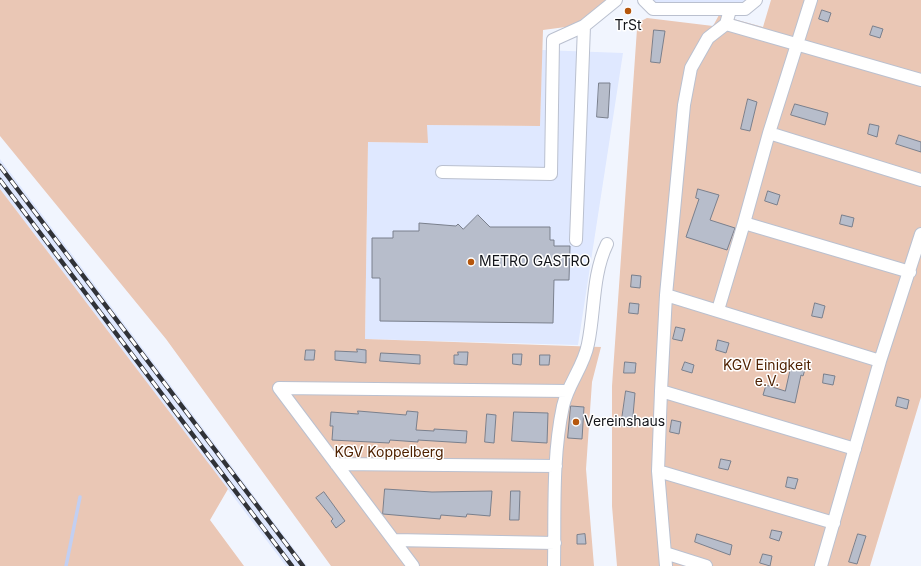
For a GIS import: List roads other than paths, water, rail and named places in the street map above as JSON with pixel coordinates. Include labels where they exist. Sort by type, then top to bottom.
[{"type":"street","points":[[442,172],[551,174],[553,40],[584,26],[604,8],[616,0]]},
{"type":"street","points":[[644,0],[654,9],[730,10],[745,10],[756,0]]},
{"type":"street","points":[[718,310],[769,133],[811,0]]},
{"type":"street","points":[[666,566],[658,471],[661,391],[666,295],[684,105],[691,68],[708,38],[726,24],[730,10]]},
{"type":"street","points":[[726,24],[798,43],[921,80]]},
{"type":"street","points":[[576,240],[584,26]]},
{"type":"street","points":[[769,133],[921,180]]},
{"type":"street","points":[[744,223],[910,272]]},
{"type":"street","points":[[821,566],[856,449],[880,361],[910,272],[921,234]]},
{"type":"street","points":[[554,566],[556,466],[560,419],[568,391],[576,379],[588,346],[600,259],[607,244]]},
{"type":"street","points":[[666,295],[880,361]]},
{"type":"street","points":[[413,566],[279,388],[568,391]]},
{"type":"street","points":[[661,391],[856,449]]},
{"type":"street","points":[[336,464],[556,466]]},
{"type":"street","points":[[658,471],[834,523]]},
{"type":"street","points":[[394,540],[555,543]]},
{"type":"street","points":[[665,553],[706,566]]},
{"type":"waterway","points":[[66,566],[80,497]]},
{"type":"railway","points":[[0,166],[303,566]]},
{"type":"railway","points":[[0,180],[292,566]]},
{"type":"place","name":"TrSt","points":[[628,11]]},
{"type":"place","name":"METRO GASTRO","points":[[471,262]]},
{"type":"place","name":"Vereinshaus","points":[[576,422]]},
{"type":"park label","name":"KGV Einigkeit e.V.","points":[[767,374]]},
{"type":"park label","name":"KGV Koppelberg","points":[[389,453]]}]
